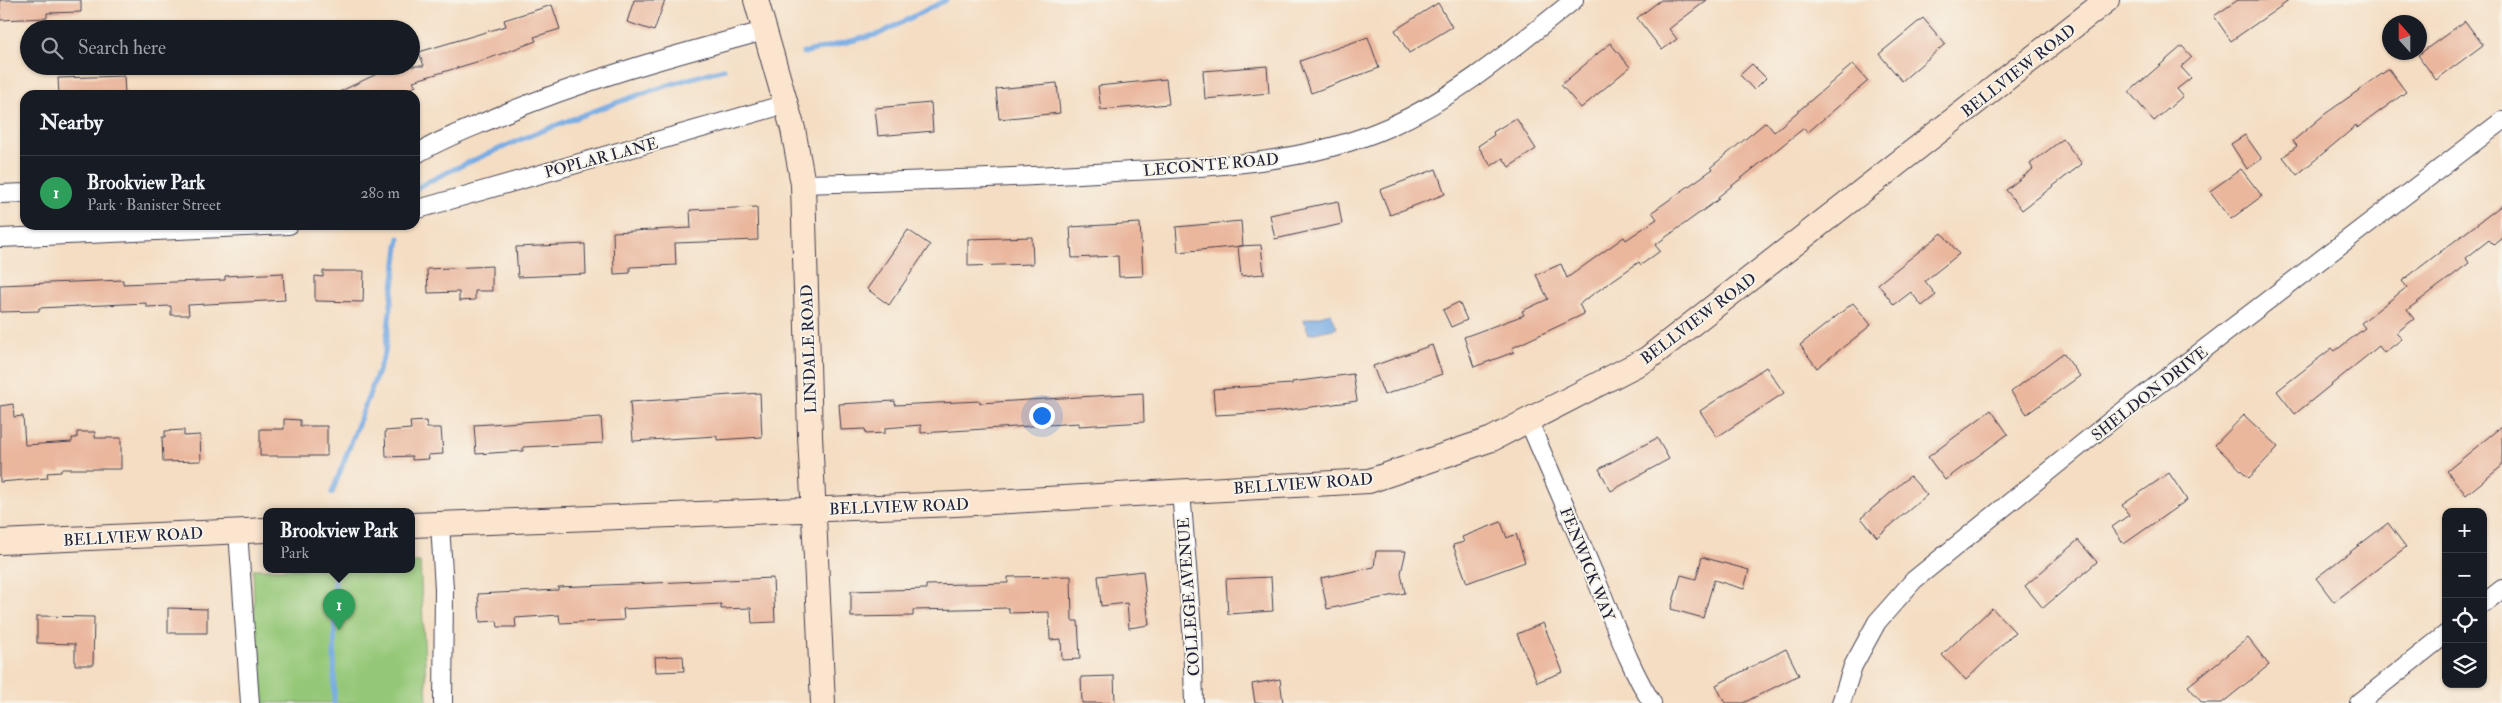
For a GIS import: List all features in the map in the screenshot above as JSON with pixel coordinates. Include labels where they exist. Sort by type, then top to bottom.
[{"type":"street","name":"LINDALE ROAD","points":[[756,0],[793,129],[803,184],[814,509],[823,703]]},
{"type":"street","name":"LECONTE ROAD","points":[[803,184],[1015,178],[1203,167],[1266,161],[1328,148],[1387,128],[1443,100],[1492,66],[1574,0]]},
{"type":"street","name":"BELLVIEW ROAD","points":[[415,525],[814,509],[1181,492],[1369,481],[1492,439],[1529,422],[1647,359],[2107,0]]},
{"type":"street","points":[[420,152],[428,146],[516,108],[650,62],[764,31]]},
{"type":"street","name":"POPLAR LANE","points":[[420,209],[786,104]]},
{"type":"street","name":"SHELDON DRIVE","points":[[1841,703],[1853,666],[1877,622],[1914,580],[2113,419],[2502,121]]},
{"type":"street","points":[[0,194],[20,193]]},
{"type":"street","points":[[0,238],[178,230]]},
{"type":"street","name":"FENWICK WAY","points":[[1529,422],[1638,681],[1652,703]]},
{"type":"street","name":"COLLEGE AVENUE","points":[[1181,492],[1192,630],[1194,703]]},
{"type":"street","points":[[440,524],[444,589],[443,703]]},
{"type":"street","name":"BELLVIEW ROAD","points":[[0,542],[263,530]]},
{"type":"street","points":[[238,531],[250,703]]},
{"type":"street","points":[[2487,601],[2502,589]]},
{"type":"street","points":[[2359,703],[2442,637]]},
{"type":"green space","points":[[415,562],[420,562],[427,703],[257,703],[253,569],[263,569],[263,573],[415,573]]},
{"type":"water","points":[[1331,313],[1337,328],[1309,334],[1304,320]]},
{"type":"building","points":[[0,0],[81,0],[81,12],[47,13],[47,18],[0,20]]},
{"type":"building","points":[[634,0],[665,0],[654,31],[627,22]]},
{"type":"building","points":[[1661,0],[1707,0],[1669,29],[1677,39],[1662,50],[1637,18]]},
{"type":"building","points":[[2238,0],[2290,0],[2231,41],[2214,16]]},
{"type":"building","points":[[1438,3],[1452,27],[1409,53],[1395,30]]},
{"type":"building","points":[[552,5],[560,29],[534,37],[536,41],[493,57],[413,81],[416,86],[408,90],[343,90],[374,75],[420,75],[420,66],[424,66],[420,52],[506,26],[504,20]]},
{"type":"building","points":[[1923,18],[1945,44],[1902,81],[1879,54]]},
{"type":"building","points":[[2465,21],[2483,45],[2436,80],[2422,60],[2427,60],[2427,48]]},
{"type":"building","points":[[1368,37],[1379,68],[1311,93],[1300,61]]},
{"type":"building","points":[[1610,43],[1630,67],[1581,108],[1561,85]]},
{"type":"building","points":[[2182,46],[2192,57],[2181,67],[2191,78],[2177,89],[2183,96],[2154,121],[2129,92]]},
{"type":"building","points":[[1752,64],[1766,78],[1754,90],[1740,75]]},
{"type":"building","points":[[1853,64],[1868,81],[1807,133],[1804,128],[1718,197],[1719,199],[1655,245],[1660,251],[1641,265],[1639,262],[1579,304],[1584,314],[1512,348],[1514,352],[1474,367],[1464,337],[1524,315],[1522,311],[1548,299],[1536,275],[1561,264],[1567,278],[1624,237],[1626,240],[1657,219],[1652,212],[1713,169],[1711,167],[1766,122],[1774,132]]},
{"type":"building","points":[[1267,66],[1269,93],[1205,99],[1203,71]]},
{"type":"building","points":[[2389,69],[2406,92],[2357,128],[2356,126],[2297,175],[2283,157],[2297,146],[2293,141],[2325,114]]},
{"type":"building","points":[[124,76],[125,90],[59,90],[58,78]]},
{"type":"building","points":[[1166,79],[1169,104],[1101,110],[1098,86]]},
{"type":"building","points":[[1057,83],[1060,113],[999,119],[996,89]]},
{"type":"building","points":[[931,103],[933,131],[878,136],[875,108]]},
{"type":"building","points":[[1516,118],[1536,149],[1509,167],[1503,158],[1491,166],[1478,146],[1494,135],[1493,132]]},
{"type":"building","points":[[2245,135],[2262,159],[2247,169],[2231,144]]},
{"type":"building","points":[[2063,139],[2082,164],[2022,210],[2006,190],[2033,169],[2030,164]]},
{"type":"building","points":[[1436,169],[1445,194],[1390,215],[1380,190]]},
{"type":"building","points":[[2241,169],[2262,196],[2231,219],[2210,191]]},
{"type":"building","points":[[1338,201],[1342,224],[1275,239],[1270,215]]},
{"type":"building","points":[[2502,205],[2502,239],[2494,245],[2489,240],[2466,258],[2469,263],[2407,310],[2414,319],[2396,333],[2402,339],[2384,353],[2379,346],[2295,414],[2277,391],[2332,348],[2335,351],[2365,328],[2361,323],[2407,287],[2402,281]]},
{"type":"building","points":[[757,207],[758,240],[675,243],[676,265],[630,267],[630,273],[614,274],[613,232],[691,228],[690,210]]},
{"type":"building","points":[[1241,221],[1243,246],[1178,252],[1176,227]]},
{"type":"building","points":[[1140,223],[1143,276],[1119,277],[1118,256],[1072,258],[1070,227]]},
{"type":"building","points":[[908,230],[930,245],[889,305],[867,289]]},
{"type":"building","points":[[1942,233],[1959,254],[1925,281],[1936,295],[1922,306],[1911,292],[1894,305],[1878,284]]},
{"type":"building","points":[[1032,237],[1033,264],[968,266],[968,239]]},
{"type":"building","points":[[585,244],[586,274],[518,277],[516,247]]},
{"type":"building","points":[[1261,245],[1264,274],[1241,276],[1238,246]]},
{"type":"building","points":[[492,266],[492,291],[475,291],[475,300],[459,301],[459,292],[428,293],[427,269]]},
{"type":"building","points":[[323,271],[364,271],[363,302],[315,301],[315,276],[323,277]]},
{"type":"building","points":[[283,273],[285,300],[188,305],[189,315],[171,315],[171,306],[146,307],[146,303],[39,308],[39,311],[0,312],[0,285],[123,280],[123,284],[225,280],[225,276]]},
{"type":"building","points":[[1459,302],[1467,320],[1451,327],[1443,310]]},
{"type":"building","points":[[1853,303],[1871,325],[1817,368],[1800,345]]},
{"type":"building","points":[[1432,345],[1442,374],[1384,395],[1373,366]]},
{"type":"building","points":[[2063,353],[2080,376],[2027,414],[2011,392]]},
{"type":"building","points":[[1766,367],[1784,393],[1717,437],[1700,411]]},
{"type":"building","points":[[1353,374],[1357,401],[1273,412],[1215,415],[1213,389],[1292,384],[1292,382]]},
{"type":"building","points":[[760,393],[762,437],[717,440],[717,436],[633,441],[630,402]]},
{"type":"building","points":[[1143,393],[1144,422],[1079,426],[1079,423],[921,433],[921,425],[885,428],[885,433],[866,434],[865,429],[841,430],[839,404],[895,401],[895,405],[980,401],[980,403]]},
{"type":"building","points":[[13,404],[14,417],[23,416],[25,445],[72,442],[72,438],[77,438],[77,432],[95,432],[95,438],[121,438],[121,469],[61,469],[61,472],[47,473],[48,478],[0,482],[0,406]]},
{"type":"building","points":[[1991,410],[2008,434],[1945,480],[1928,457]]},
{"type":"building","points":[[2244,415],[2278,447],[2249,478],[2215,445]]},
{"type":"building","points":[[601,417],[603,443],[523,447],[523,451],[476,454],[474,425]]},
{"type":"building","points":[[284,419],[300,420],[300,426],[327,426],[327,456],[260,456],[260,429],[284,429]]},
{"type":"building","points":[[426,421],[427,428],[441,428],[443,454],[428,455],[429,459],[412,460],[412,456],[386,457],[385,431],[411,429],[410,422]]},
{"type":"building","points":[[2502,426],[2502,466],[2466,495],[2447,471]]},
{"type":"building","points":[[184,430],[184,436],[200,435],[201,461],[163,462],[162,437],[165,437],[165,431]]},
{"type":"building","points":[[1657,438],[1669,459],[1611,491],[1599,469]]},
{"type":"building","points":[[2169,473],[2187,500],[2124,544],[2112,527],[2129,515],[2122,505]]},
{"type":"building","points":[[1910,476],[1927,495],[1877,537],[1861,518]]},
{"type":"building","points":[[1501,522],[1507,538],[1516,534],[1525,562],[1467,583],[1453,545],[1464,542],[1462,537]]},
{"type":"building","points":[[2388,523],[2406,547],[2334,602],[2316,578]]},
{"type":"building","points":[[2078,540],[2097,562],[2043,608],[2025,586]]},
{"type":"building","points":[[1376,551],[1406,551],[1401,573],[1405,593],[1327,609],[1321,578],[1374,567]]},
{"type":"building","points":[[1702,557],[1749,570],[1744,589],[1714,580],[1703,618],[1671,609],[1681,575],[1696,579]]},
{"type":"building","points":[[1143,571],[1149,625],[1129,628],[1127,603],[1101,606],[1098,576]]},
{"type":"building","points":[[1071,576],[1072,621],[1078,621],[1080,659],[1062,660],[1061,639],[1050,640],[1049,612],[1009,613],[1009,608],[913,610],[913,616],[851,617],[851,591],[926,589],[926,585],[1008,583],[1008,577]]},
{"type":"building","points":[[1271,577],[1273,611],[1228,614],[1226,579]]},
{"type":"building","points":[[773,578],[775,622],[752,623],[751,608],[721,609],[721,604],[623,609],[624,620],[560,623],[559,615],[515,618],[516,627],[498,627],[497,621],[480,622],[478,594],[558,590],[558,587]]},
{"type":"building","points":[[168,608],[207,609],[207,633],[168,633]]},
{"type":"building","points":[[1992,608],[2015,632],[1966,680],[1942,655]]},
{"type":"building","points":[[37,616],[94,617],[93,665],[75,665],[75,644],[37,643]]},
{"type":"building","points":[[1543,623],[1563,672],[1537,682],[1517,634]]},
{"type":"building","points":[[2248,638],[2269,665],[2222,703],[2202,703],[2188,686]]},
{"type":"building","points":[[1786,649],[1799,675],[1743,703],[1725,703],[1716,685]]},
{"type":"building","points":[[683,656],[684,671],[656,672],[655,657]]},
{"type":"building","points":[[1114,676],[1115,703],[1082,703],[1081,677]]},
{"type":"building","points":[[1280,679],[1283,703],[1255,703],[1252,684]]},
{"type":"waterway","points":[[803,53],[879,34],[946,0]]},
{"type":"waterway","points":[[420,186],[468,162],[572,119],[647,92],[724,69]]},
{"type":"waterway","points":[[332,493],[385,353],[399,238]]},
{"type":"waterway","points":[[334,703],[335,573]]},
{"type":"place","name":"Brookview Park","points":[[339,630]]}]
